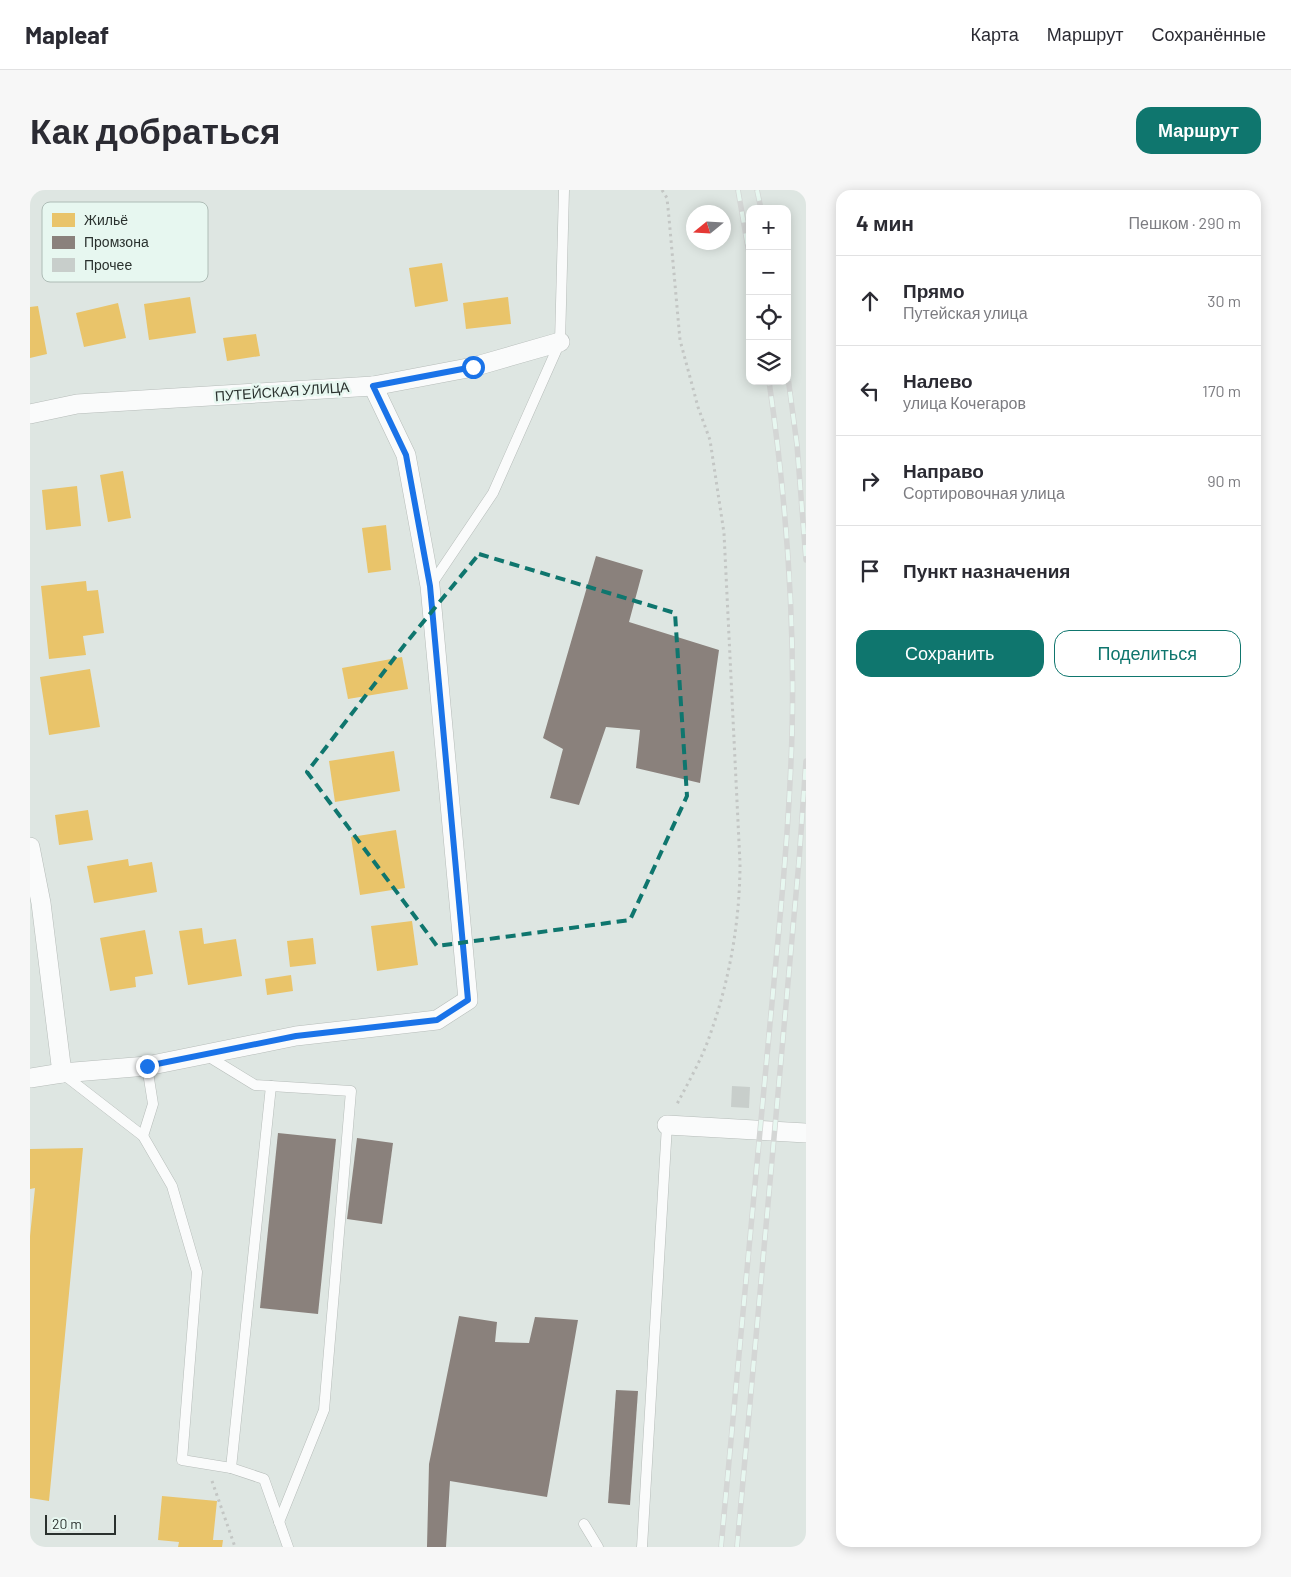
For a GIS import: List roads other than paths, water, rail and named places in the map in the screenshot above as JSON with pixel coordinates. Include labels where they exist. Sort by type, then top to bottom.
[{"type":"street","name":"ПУТЕЙСКАЯ УЛИЦА","points":[[30,414],[77,404],[373,386],[473,367],[560,342]]},
{"type":"street","points":[[30,1078],[62,1073],[147,1066],[296,1036],[437,1020],[468,1000],[430,586],[406,455],[373,386]]},
{"type":"street","points":[[30,847],[41,903],[62,1073]]},
{"type":"street","points":[[667,1125],[806,1133]]},
{"type":"lane","points":[[430,586],[493,492],[560,342],[564,190]]},
{"type":"lane","points":[[206,1054],[255,1085],[351,1091],[324,1410],[279,1522]]},
{"type":"lane","points":[[143,1136],[153,1104],[147,1066]]},
{"type":"lane","points":[[62,1073],[143,1136],[172,1186],[196,1272],[182,1460],[231,1468],[264,1479],[288,1547]]},
{"type":"lane","points":[[231,1468],[270,1086]]},
{"type":"lane","points":[[642,1547],[667,1125]]},
{"type":"lane","points":[[584,1524],[598,1547]]},
{"type":"railway","points":[[738,190],[748,250]]},
{"type":"railway","points":[[757,190],[760,205]]},
{"type":"railway","points":[[721,1547],[782,900],[792,733],[791,601],[785,513],[770,385]]},
{"type":"railway","points":[[789,385],[797,445],[806,560]]},
{"type":"railway","points":[[737,1547],[799,861],[806,761]]}]
